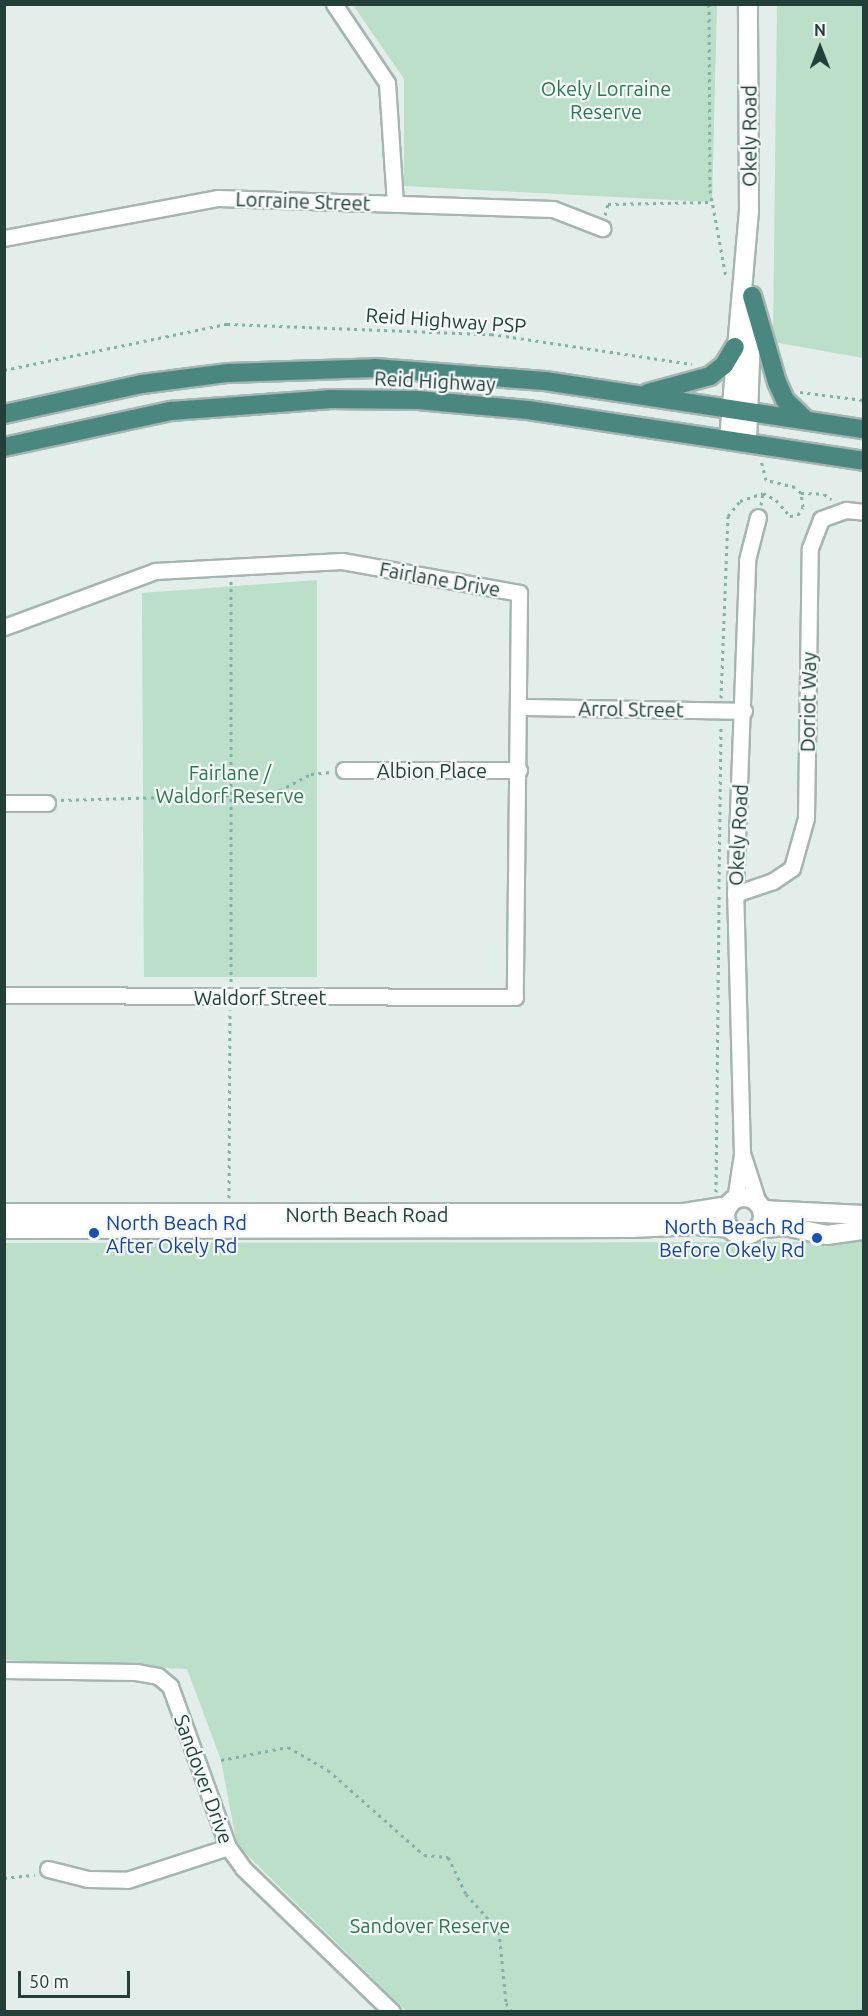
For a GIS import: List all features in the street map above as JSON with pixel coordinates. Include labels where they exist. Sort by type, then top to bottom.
[{"type":"highway","points":[[752,296],[777,382],[785,400],[805,419]]},
{"type":"highway","points":[[641,394],[710,376],[724,365],[735,347]]},
{"type":"highway","name":"Reid Highway","points":[[4,414],[142,384],[319,368],[462,372],[641,394],[864,429]]},
{"type":"highway","name":"Reid Highway","points":[[4,447],[171,411],[329,399],[490,405],[864,461]]},
{"type":"main road","name":"Okely Road","points":[[747,442],[740,409],[735,347],[747,267],[748,4]]},
{"type":"main road","name":"Okely Road","points":[[740,409],[752,296],[747,267]]},
{"type":"main road","points":[[864,1215],[760,1207],[747,1198],[726,1200],[724,1217],[728,1228],[743,1236],[758,1229],[784,1226],[827,1234],[864,1230]]},
{"type":"main road","name":"North Beach Road","points":[[4,1213],[684,1214],[726,1200]]},
{"type":"main road","points":[[758,1229],[760,1207]]},
{"type":"main road","name":"North Beach Road","points":[[4,1229],[631,1228],[696,1225],[728,1228]]},
{"type":"street","points":[[334,4],[387,83],[396,204]]},
{"type":"street","name":"Lorraine Street","points":[[4,238],[218,198],[553,209],[602,228]]},
{"type":"street","points":[[846,510],[864,512]]},
{"type":"street","name":"Doriot Way","points":[[735,894],[773,881],[792,868],[806,818],[810,548],[821,519],[846,510]]},
{"type":"street","name":"Okely Road","points":[[758,517],[747,560],[744,711],[735,894],[742,1154],[760,1207]]},
{"type":"street","name":"Fairlane Drive","points":[[4,627],[155,571],[342,561],[519,593],[515,997]]},
{"type":"street","name":"Arrol Street","points":[[519,707],[744,711]]},
{"type":"street","name":"Albion Place","points":[[344,770],[519,770]]},
{"type":"street","points":[[4,803],[47,803]]},
{"type":"street","name":"Waldorf Street","points":[[4,995],[515,997]]},
{"type":"street","name":"Okely Road","points":[[726,1200],[742,1154]]},
{"type":"street","name":"Sandover Drive","points":[[4,1670],[158,1676],[170,1686],[228,1847],[243,1868],[384,2009]]},
{"type":"street","points":[[48,1869],[87,1879],[127,1880],[228,1847]]},
{"type":"path","points":[[709,4],[712,202],[726,279]]},
{"type":"path","points":[[602,228],[608,204],[712,202]]},
{"type":"path","name":"Reid Highway PSP","points":[[4,370],[226,324],[491,334],[693,364],[704,362],[710,376]]},
{"type":"path","points":[[777,382],[789,377],[800,392],[864,400]]},
{"type":"path","points":[[747,442],[766,480],[789,483],[801,493],[824,494],[846,510]]},
{"type":"path","points":[[726,1200],[719,1128],[720,710],[728,516],[740,501],[764,494],[776,500],[790,516],[798,515],[803,507],[801,493]]},
{"type":"path","points":[[758,517],[764,494]]},
{"type":"path","points":[[229,1206],[228,795],[231,567]]},
{"type":"path","points":[[47,803],[273,794],[310,774],[344,770]]},
{"type":"path","points":[[221,1760],[288,1747],[328,1770],[424,1855],[448,1857],[466,1894],[499,1931],[506,2003],[512,2012]]},
{"type":"path","points":[[4,1878],[31,1878],[48,1869]]},
{"type":"green space","name":"Okely Lorraine Reserve","points":[[353,5],[717,5],[712,202],[404,186],[404,79]]},
{"type":"green space","points":[[777,5],[863,5],[863,358],[773,342]]},
{"type":"green space","name":"Fairlane / Waldorf Reserve","points":[[317,580],[317,977],[144,977],[142,593]]},
{"type":"green space","name":"Sandover Reserve","points":[[863,1242],[863,2011],[406,2011],[237,1845],[221,1760],[187,1669],[5,1660],[4,1243]]},
{"type":"place","name":"North Beach Rd After Okely Rd","points":[[94,1233]]},
{"type":"place","name":"North Beach Rd Before Okely Rd","points":[[817,1238]]}]
